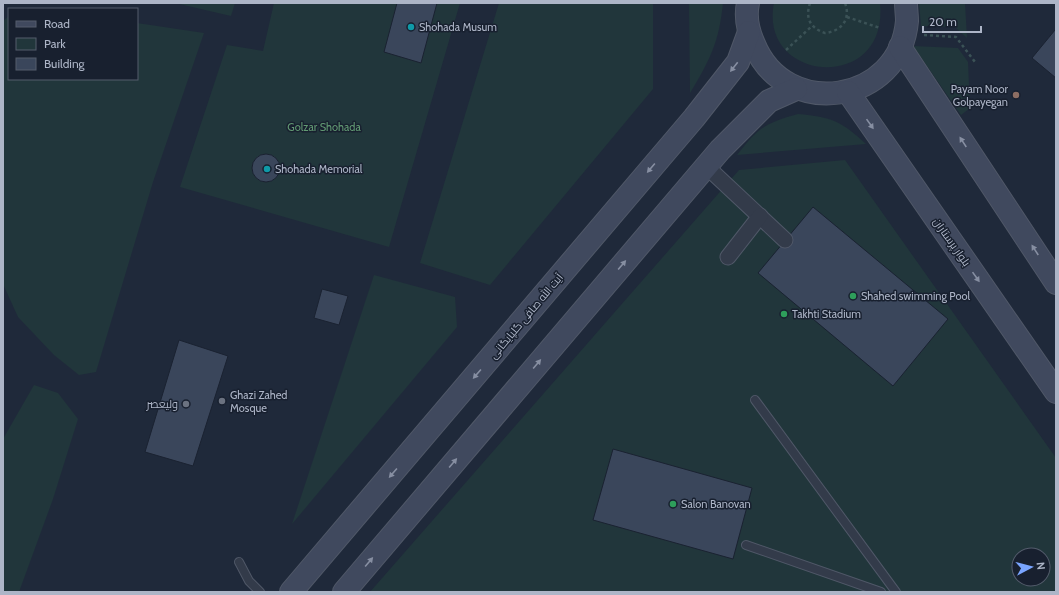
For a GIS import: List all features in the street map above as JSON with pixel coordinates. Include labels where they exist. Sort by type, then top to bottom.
[{"type":"main road","points":[[748,3],[747,10],[749,32],[758,56],[775,75],[796,89],[822,95],[848,92],[869,83],[888,67],[902,40],[907,21],[906,3]]},
{"type":"main road","name":"آیت الله صافی گلپایگانی","points":[[291,592],[694,118],[738,62],[749,32]]},
{"type":"main road","points":[[902,40],[1056,283]]},
{"type":"main road","points":[[344,592],[706,166],[769,101],[796,89]]},
{"type":"main road","name":"بلوار پرستاران","points":[[848,92],[1056,392]]},
{"type":"street","points":[[706,166],[785,240]]},
{"type":"street","points":[[728,257],[760,216]]},
{"type":"lane","points":[[755,400],[896,592]]},
{"type":"lane","points":[[746,545],[881,592]]},
{"type":"lane","points":[[239,562],[249,581],[260,592]]},
{"type":"path","points":[[810,3],[807,10],[808,18],[812,26],[825,33],[839,29],[844,24],[847,17],[847,9],[844,3]]},
{"type":"path","points":[[847,17],[880,28]]},
{"type":"path","points":[[786,50],[812,26]]},
{"type":"path","points":[[902,40],[956,37],[975,62]]},
{"type":"green space","points":[[175,3],[235,3],[231,16]]},
{"type":"green space","name":"Golzar Shohada","points":[[274,3],[460,3],[389,247],[180,187],[227,45],[263,51]]},
{"type":"green space","points":[[499,3],[653,3],[653,89],[490,285],[420,263]]},
{"type":"green space","points":[[689,3],[723,3],[716,40],[708,60],[690,93]]},
{"type":"green space","points":[[774,3],[880,3],[877,32],[865,53],[846,64],[824,67],[803,62],[785,50],[774,30]]},
{"type":"green space","points":[[919,3],[965,3],[967,38],[955,27],[921,26]]},
{"type":"green space","points":[[8,17],[8,80],[138,80],[138,23],[204,33],[153,182],[96,372],[79,375],[54,355],[18,317],[3,284],[3,21]]},
{"type":"green space","points":[[913,46],[958,48],[968,62],[970,108],[961,115]]},
{"type":"green space","points":[[798,114],[828,119],[842,125],[866,144],[737,155],[751,138],[763,128],[778,120]]},
{"type":"green space","name":"Takhti Stadium","points":[[845,160],[1056,458],[1056,592],[370,592],[739,170]]},
{"type":"green space","points":[[374,275],[455,297],[457,327],[292,524]]},
{"type":"green space","points":[[34,385],[58,393],[78,419],[53,499],[19,592],[3,592],[3,439]]},
{"type":"building","name":"Shohada Musum","points":[[397,3],[437,3],[421,63],[384,52]]},
{"type":"building","points":[[1055,30],[1056,31],[1056,78],[1032,58]]},
{"type":"building","name":"Shohada Memorial","points":[[266,154],[276,158],[280,168],[276,178],[266,182],[256,178],[252,168],[256,158]]},
{"type":"building","name":"Shahed swimming Pool","points":[[813,207],[948,319],[893,386],[758,273]]},
{"type":"building","points":[[322,289],[348,296],[339,325],[314,318]]},
{"type":"building","name":"ولیعصر","points":[[179,340],[228,356],[193,466],[145,452]]},
{"type":"building","name":"Salon Banovan","points":[[613,449],[752,488],[733,559],[593,520]]},
{"type":"place","name":"Shohada Musum","points":[[411,27]]},
{"type":"place","name":"Payam Noor Golpayegan","points":[[1016,95]]},
{"type":"place","name":"Shohada Memorial","points":[[267,169]]},
{"type":"place","name":"Shahed swimming Pool","points":[[853,296]]},
{"type":"place","name":"Takhti Stadium","points":[[784,314]]},
{"type":"place","name":"Ghazi Zahed Mosque","points":[[222,401]]},
{"type":"place","name":"ولیعصر","points":[[186,404]]},
{"type":"place","name":"Salon Banovan","points":[[673,504]]}]
